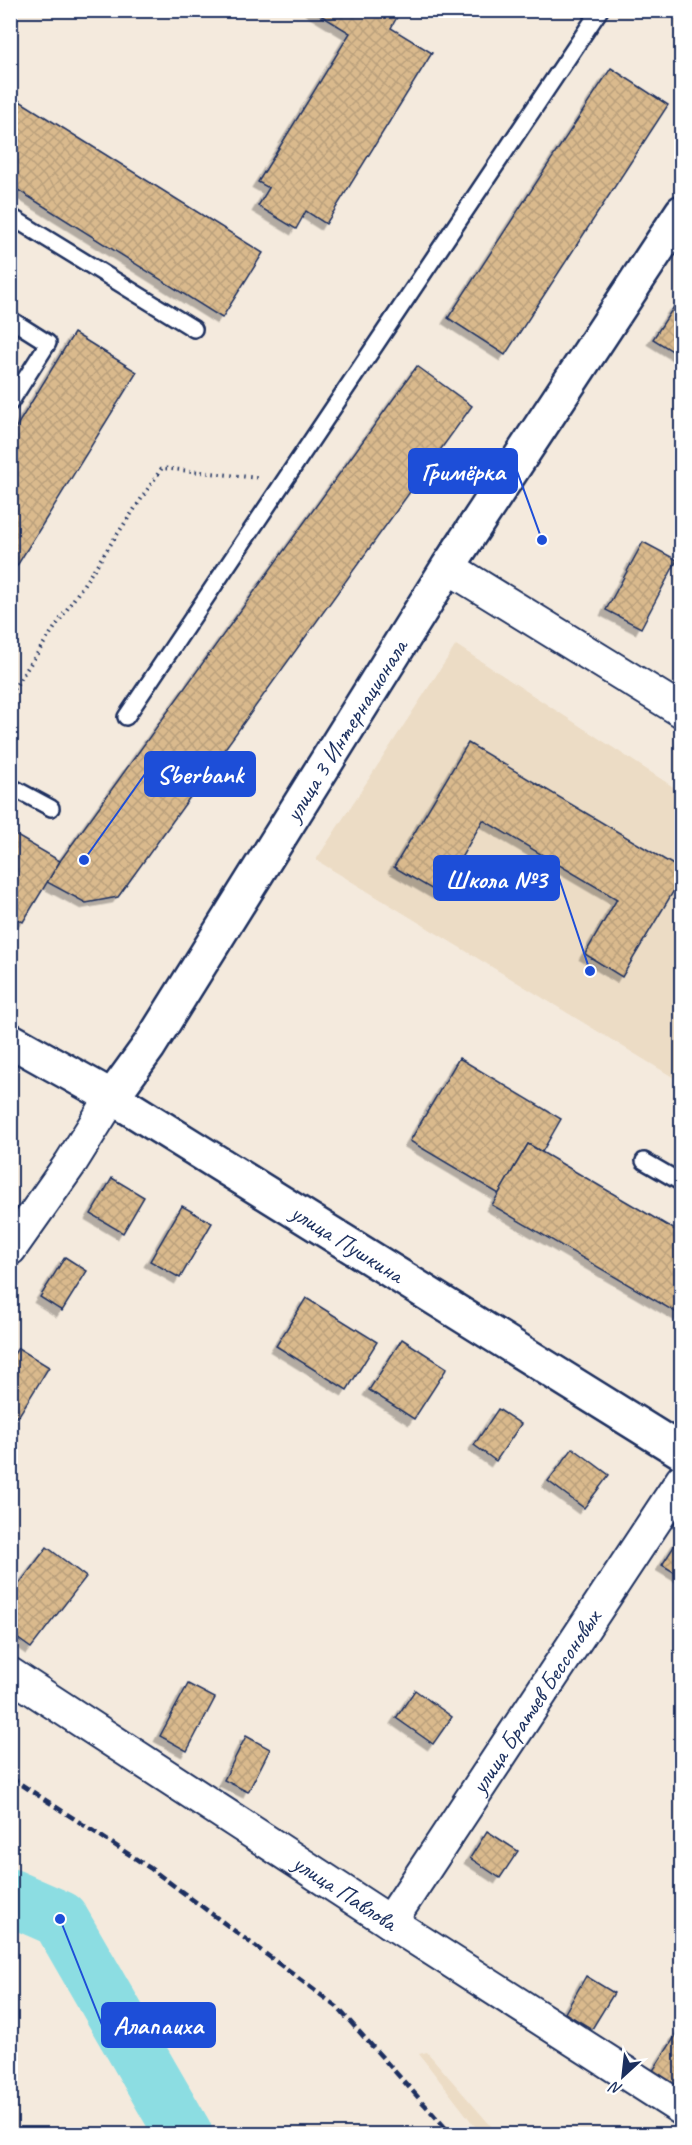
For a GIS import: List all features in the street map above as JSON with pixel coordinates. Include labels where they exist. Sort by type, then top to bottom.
[{"type":"street","name":"улица 3 Интернационала","points":[[10,1249],[149,1046],[448,567],[681,212]]},
{"type":"street","points":[[448,567],[681,711]]},
{"type":"street","name":"улица Пушкина","points":[[10,1040],[112,1097],[681,1452]]},
{"type":"street","name":"улица Братьев Бессоновых","points":[[390,1922],[681,1480]]},
{"type":"street","name":"улица Павлова","points":[[10,1674],[681,2109]]},
{"type":"lane","points":[[126,717],[600,10]]},
{"type":"lane","points":[[10,216],[194,329]]},
{"type":"lane","points":[[10,319],[48,343],[10,404]]},
{"type":"lane","points":[[10,786],[51,808]]},
{"type":"lane","points":[[644,1161],[681,1183]]},
{"type":"path","points":[[10,694],[162,468],[286,481]]},
{"type":"shaded area","points":[[456,645],[681,792],[681,1082],[316,860]]},
{"type":"shaded area","points":[[427,2052],[498,2134],[481,2134],[419,2054]]},
{"type":"building","points":[[312,10],[401,10],[391,28],[432,53],[326,224],[306,211],[296,229],[258,206],[269,188],[258,182],[350,33]]},
{"type":"building","points":[[611,68],[668,105],[505,355],[448,318]]},
{"type":"building","points":[[10,95],[263,253],[222,318],[10,185]]},
{"type":"building","points":[[675,305],[682,309],[682,357],[653,339]]},
{"type":"building","points":[[74,333],[137,372],[10,577],[10,437]]},
{"type":"building","points":[[417,366],[472,406],[118,897],[86,903],[47,882],[60,861]]},
{"type":"building","points":[[643,542],[677,560],[641,628],[606,610]]},
{"type":"building","points":[[468,743],[682,870],[682,877],[622,977],[585,954],[617,899],[483,820],[440,894],[394,867]]},
{"type":"building","points":[[10,832],[60,861],[23,922],[10,915]]},
{"type":"building","points":[[459,1058],[561,1119],[542,1152],[528,1144],[499,1194],[410,1141]]},
{"type":"building","points":[[528,1144],[682,1234],[682,1316],[492,1205]]},
{"type":"building","points":[[112,1178],[144,1197],[123,1233],[91,1214]]},
{"type":"building","points":[[182,1206],[212,1223],[180,1278],[150,1261]]},
{"type":"building","points":[[65,1257],[87,1271],[62,1311],[40,1297]]},
{"type":"building","points":[[306,1298],[377,1342],[347,1390],[276,1346]]},
{"type":"building","points":[[402,1339],[447,1368],[414,1419],[369,1390]]},
{"type":"building","points":[[18,1348],[49,1367],[18,1417],[10,1412],[10,1360]]},
{"type":"building","points":[[498,1409],[521,1424],[496,1461],[474,1445]]},
{"type":"building","points":[[573,1448],[609,1475],[584,1508],[548,1481]]},
{"type":"building","points":[[682,1534],[682,1577],[662,1565]]},
{"type":"building","points":[[47,1547],[86,1577],[31,1648],[10,1633],[10,1596]]},
{"type":"building","points":[[188,1684],[215,1698],[187,1751],[160,1736]]},
{"type":"building","points":[[415,1690],[452,1717],[433,1744],[396,1718]]},
{"type":"building","points":[[246,1736],[270,1749],[248,1792],[224,1780]]},
{"type":"building","points":[[487,1831],[518,1851],[500,1878],[470,1858]]},
{"type":"building","points":[[586,1976],[614,1993],[592,2029],[565,2013]]},
{"type":"building","points":[[682,2026],[682,2089],[680,2091],[652,2072]]},
{"type":"waterway","points":[[10,1897],[60,1919],[184,2134]]},
{"type":"railway","points":[[10,1777],[150,1868],[337,2007],[451,2134]]},
{"type":"place","name":"Гримёрка","points":[[542,540]]},
{"type":"place","name":"Sberbank","points":[[84,860]]},
{"type":"place","name":"Школа №3","points":[[590,971]]},
{"type":"place","name":"Алапаиха","points":[[60,1919]]}]
